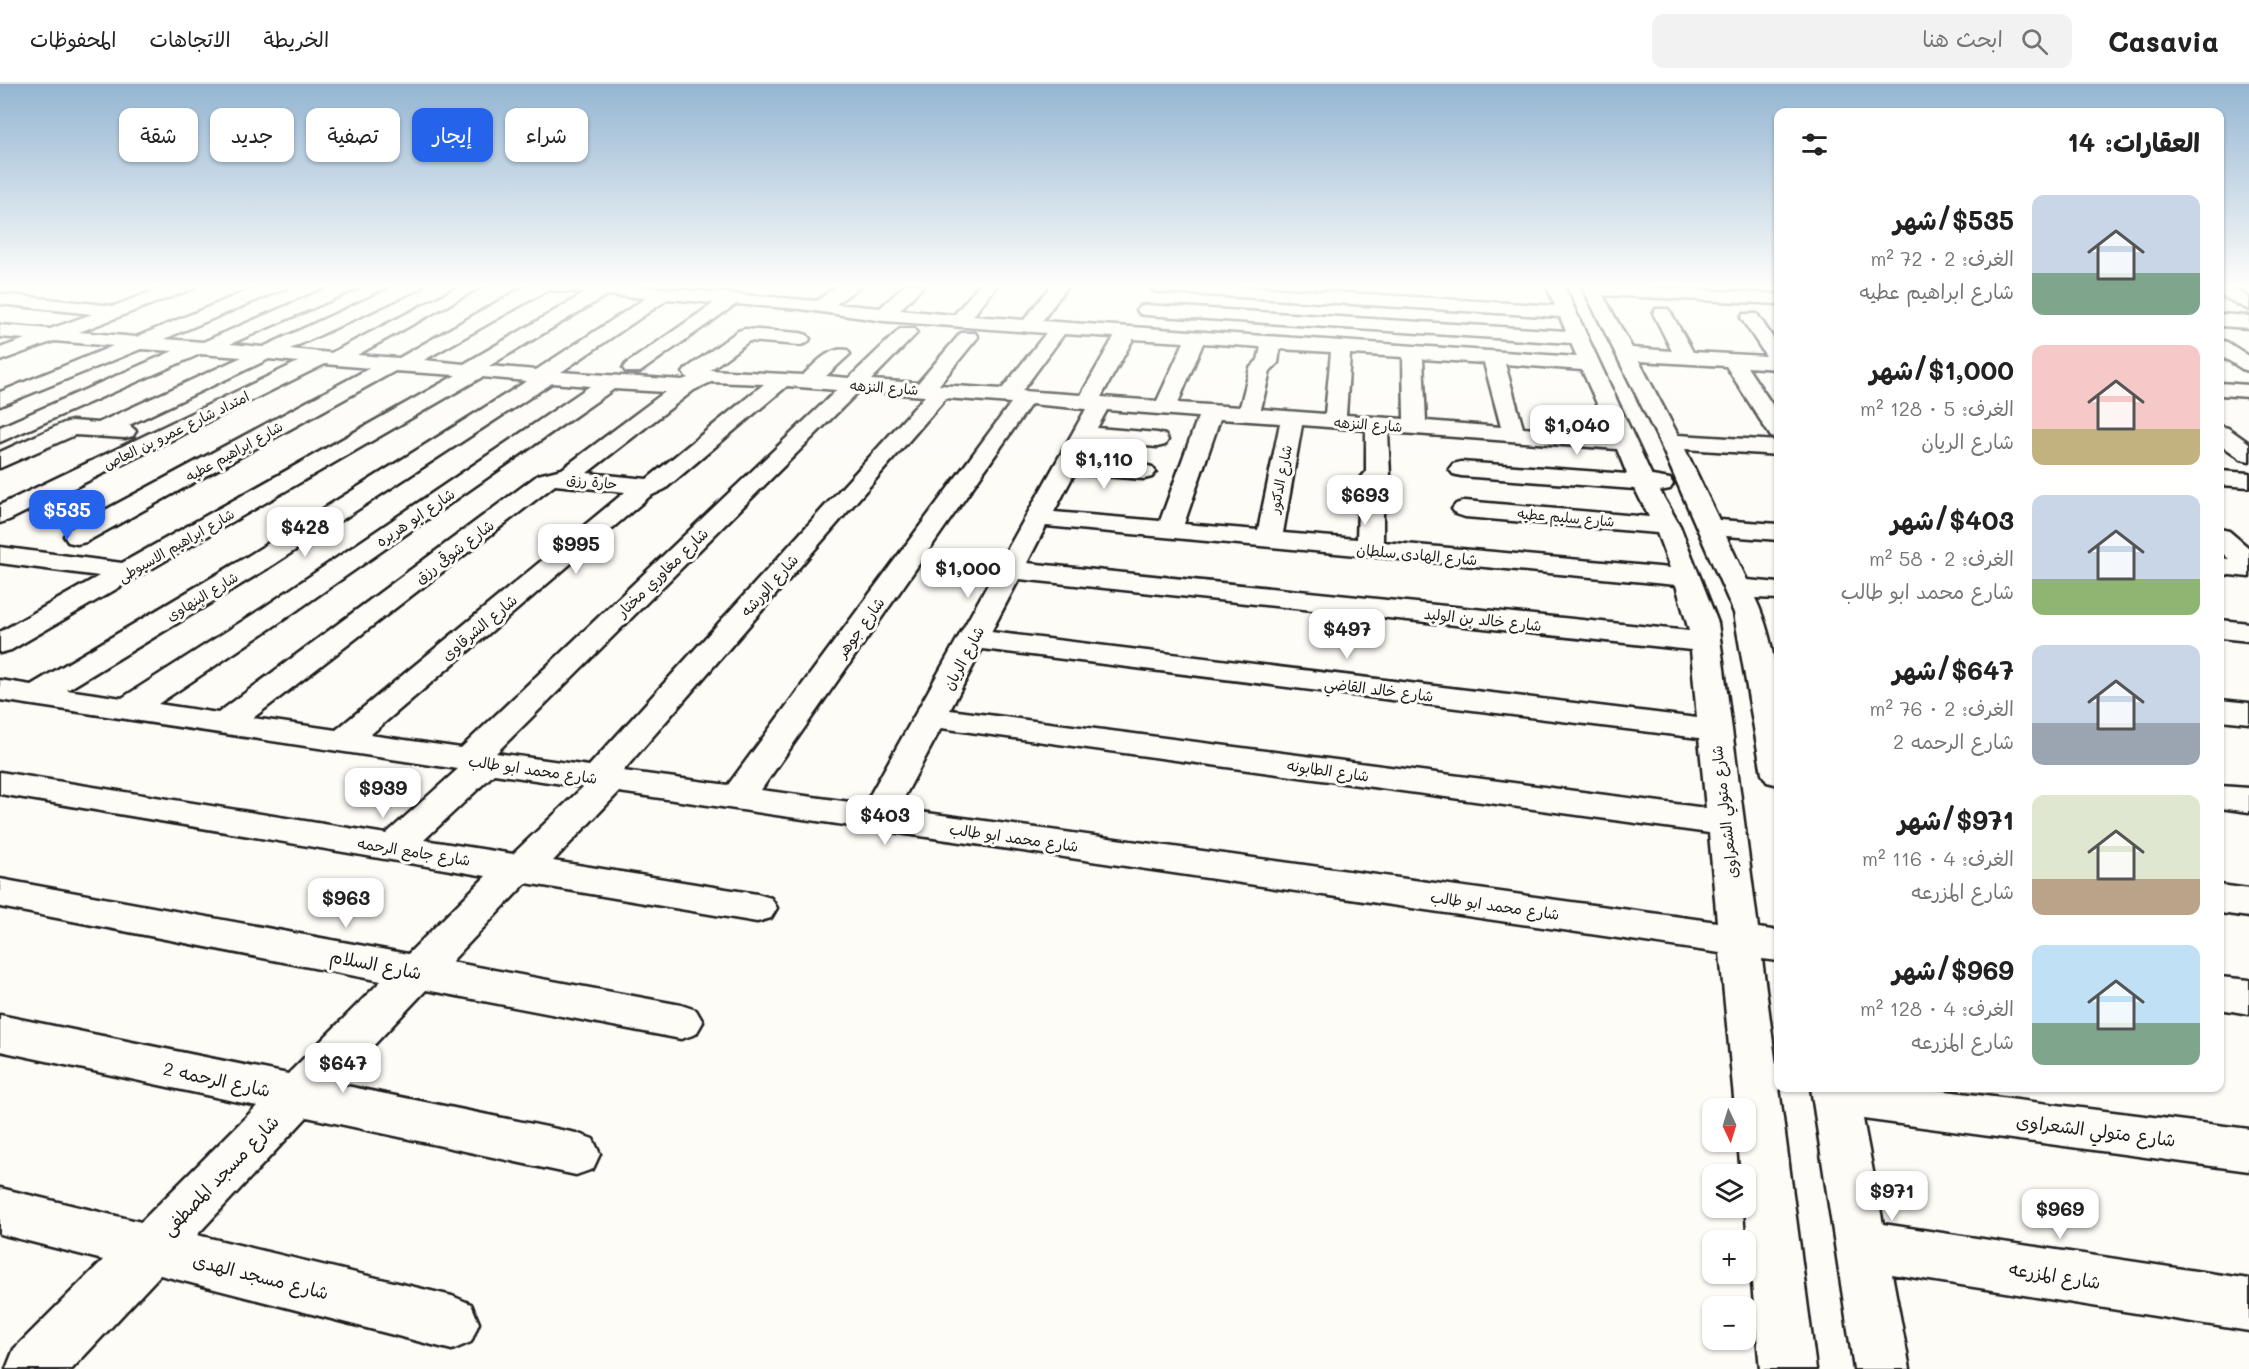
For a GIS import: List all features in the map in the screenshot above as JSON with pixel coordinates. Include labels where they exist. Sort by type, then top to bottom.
[{"type":"street","points":[[0,355],[30,344]]},
{"type":"street","name":"شارع النزهه","points":[[136,344],[542,377],[620,372],[696,378],[752,377],[1627,443]]},
{"type":"street","points":[[0,400],[136,344]]},
{"type":"street","points":[[0,435],[212,344]]},
{"type":"street","points":[[103,429],[290,344]]},
{"type":"street","name":"امتداد شارع عمرو بن العاص","points":[[0,515],[358,344]]},
{"type":"street","name":"شارع ابراهيم عطيه","points":[[77,536],[436,344]]},
{"type":"street","name":"شارع ابراهيم الاسيوطى","points":[[0,644],[37,625],[471,372],[512,344]]},
{"type":"street","name":"شارع البنهاوى","points":[[14,695],[258,562],[590,344]]},
{"type":"street","name":"شارع ابو هريره","points":[[128,709],[273,614],[663,344]]},
{"type":"street","name":"شارع شوقى رزق","points":[[225,723],[548,480],[570,475],[696,378],[735,344]]},
{"type":"street","points":[[752,377],[794,344]]},
{"type":"street","name":"شارع مغاوري مختار","points":[[393,848],[896,344]]},
{"type":"street","name":"شارع الورشه","points":[[604,779],[932,391],[956,344]]},
{"type":"street","name":"شارع جوهر","points":[[738,797],[1016,397],[1048,344]]},
{"type":"street","points":[[1094,403],[1124,344]]},
{"type":"street","points":[[1165,408],[1193,344]]},
{"type":"street","points":[[1249,415],[1260,368],[1268,363],[1271,344]]},
{"type":"street","points":[[1286,344],[1493,358],[1518,344]]},
{"type":"street","name":"شارع متولي الشعراوى","points":[[1596,344],[1627,443],[1643,482],[1667,526],[1703,623],[1788,1369]]},
{"type":"street","points":[[1618,344],[1627,354],[1670,441],[1748,613],[1769,669],[1774,719]]},
{"type":"street","points":[[1679,344],[1686,358]]},
{"type":"street","points":[[2224,345],[2249,345]]},
{"type":"street","points":[[1335,421],[1341,347]]},
{"type":"street","points":[[2224,348],[2249,365]]},
{"type":"street","points":[[1413,352],[1415,427]]},
{"type":"street","name":"شارع الشرقاوى","points":[[343,741],[640,491],[652,487],[796,380],[840,354]]},
{"type":"street","points":[[1627,354],[1774,362]]},
{"type":"street","points":[[1493,358],[1514,435]]},
{"type":"street","points":[[1731,360],[1774,424]]},
{"type":"street","points":[[2224,389],[2249,391]]},
{"type":"street","name":"شارع الريان","points":[[876,817],[1084,434],[1094,403]]},
{"type":"street","points":[[1168,531],[1211,412]]},
{"type":"street","name":"شارع الدكتور","points":[[1269,540],[1292,418]]},
{"type":"street","points":[[1371,549],[1371,480],[1378,475],[1377,424]]},
{"type":"street","points":[[0,461],[67,430],[82,427],[166,435]]},
{"type":"street","points":[[1458,430],[1468,534]]},
{"type":"street","points":[[1084,434],[1157,440]]},
{"type":"street","points":[[2224,435],[2249,454]]},
{"type":"street","points":[[1670,441],[1774,448]]},
{"type":"street","points":[[1066,466],[1144,472]]},
{"type":"street","points":[[1461,469],[1690,486]]},
{"type":"street","name":"حارة رزق","points":[[531,475],[652,487]]},
{"type":"street","points":[[2224,478],[2249,480]]},
{"type":"street","points":[[0,495],[34,499]]},
{"type":"street","points":[[1043,510],[1131,509]]},
{"type":"street","name":"شارع الهادى سلطان","points":[[1043,510],[1168,531],[1371,549],[1468,534],[1688,578]]},
{"type":"street","name":"شارع سليم عطيه","points":[[1468,534],[1667,526]]},
{"type":"street","points":[[1710,527],[1774,532]]},
{"type":"street","points":[[2224,543],[2237,564]]},
{"type":"street","points":[[4,558],[128,572]]},
{"type":"street","name":"شارع خالد بن الوليد","points":[[1010,570],[1705,642]]},
{"type":"street","points":[[1737,588],[1774,591]]},
{"type":"street","points":[[0,620],[37,625]]},
{"type":"street","points":[[2224,629],[2249,632]]},
{"type":"street","name":"شارع خالد القاضي","points":[[972,639],[1715,730]]},
{"type":"street","name":"شارع محمد ابو طالب","points":[[14,695],[128,709],[1774,945]]},
{"type":"street","points":[[2224,710],[2249,713]]},
{"type":"street","name":"شارع الطابونه","points":[[930,717],[1726,823]]},
{"type":"street","name":"شارع مسجد المصطفى","points":[[34,1369],[508,877],[533,860],[604,779]]},
{"type":"street","name":"شارع جامع الرحمه","points":[[0,783],[757,908]]},
{"type":"street","points":[[2224,797],[2249,800]]},
{"type":"street","name":"شارع السلام","points":[[0,893],[681,1022]]},
{"type":"street","points":[[2224,900],[2249,903]]},
{"type":"street","points":[[2224,994],[2249,997]]},
{"type":"street","name":"شارع الرحمه 2","points":[[0,1033],[576,1154]]},
{"type":"street","name":"شارع متولي الشعراوى","points":[[1882,1369],[1835,1092],[2249,1150]]},
{"type":"street","name":"شارع مسجد الهدى","points":[[0,1211],[452,1323]]},
{"type":"street","name":"شارع المزرعه","points":[[1861,1245],[2249,1305]]}]
